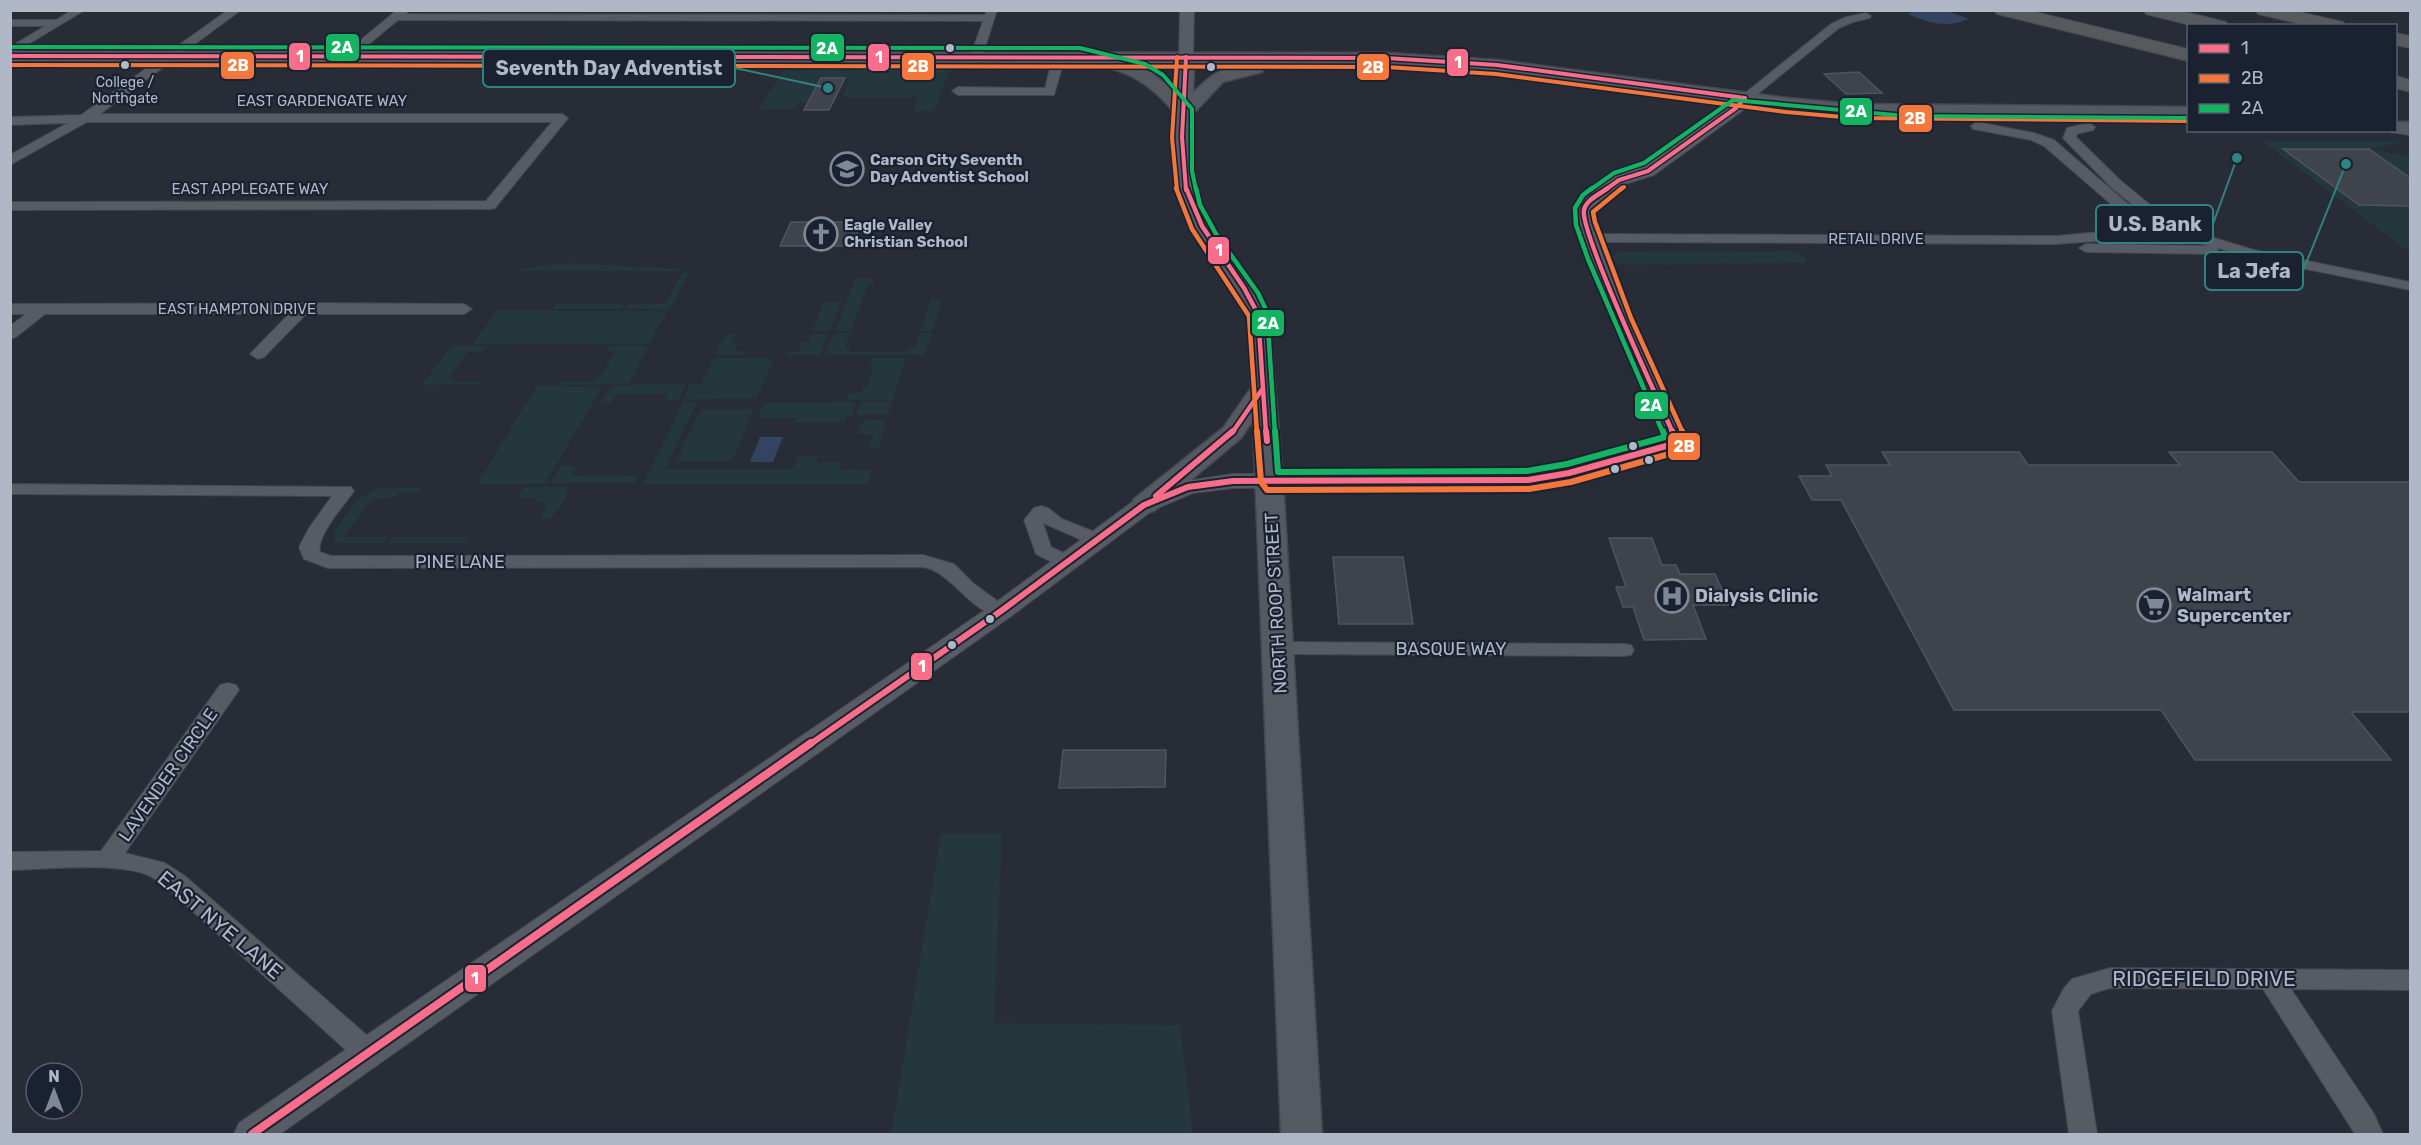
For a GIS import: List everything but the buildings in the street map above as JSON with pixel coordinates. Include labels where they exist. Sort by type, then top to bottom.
[{"type":"highway","points":[[2003,10],[2187,55]]},
{"type":"highway","points":[[2264,10],[2327,24]]},
{"type":"highway","points":[[2149,18],[2202,24]]},
{"type":"highway","points":[[2149,18],[2187,35]]},
{"type":"main road","points":[[10,54],[1386,58],[1497,65],[1862,124],[2187,127]]},
{"type":"main road","points":[[1080,57],[1141,72],[1157,81],[1184,113],[1217,78],[1229,73],[1325,57]]},
{"type":"main road","name":"NORTH ROOP STREET","points":[[1186,57],[1182,171],[1186,193],[1192,211],[1250,296],[1258,314],[1279,648],[1301,1134]]},
{"type":"main road","points":[[1457,63],[1499,73],[1715,105],[1740,103],[1873,110],[2187,112]]},
{"type":"main road","points":[[1144,505],[1232,433],[1263,388]]},
{"type":"street","points":[[10,54],[80,10]]},
{"type":"street","points":[[10,160],[99,110],[169,56],[236,10]]},
{"type":"street","points":[[1186,57],[1187,10]]},
{"type":"street","points":[[348,56],[399,14],[991,14],[976,57]]},
{"type":"street","points":[[252,1134],[1001,611],[1144,505],[1188,487],[1233,481],[1528,480],[1569,472],[1677,443],[1590,238],[1584,210],[1589,202],[1619,180],[1647,171],[1740,103],[1834,26],[1850,18],[1866,16]]},
{"type":"street","points":[[10,23],[60,23]]},
{"type":"street","points":[[958,91],[1050,92],[1059,57]]},
{"type":"street","points":[[1619,180],[1629,163],[1715,105]]},
{"type":"street","name":"EAST GARDENGATE WAY","points":[[10,121],[132,117],[562,118],[490,205]]},
{"type":"street","points":[[1977,126],[2034,137],[2049,143],[2124,208],[2178,231],[2251,254],[2410,286]]},
{"type":"street","points":[[2089,126],[2071,131],[2069,138],[2156,221]]},
{"type":"street","name":"EAST APPLEGATE WAY","points":[[10,206],[490,205]]},
{"type":"street","name":"RETAIL DRIVE","points":[[1590,238],[1970,240],[2087,238],[2121,233],[2156,221]]},
{"type":"street","points":[[1970,240],[2063,248],[2196,249],[2251,254]]},
{"type":"street","points":[[258,354],[303,308]]},
{"type":"street","name":"EAST HAMPTON DRIVE","points":[[10,309],[464,309]]},
{"type":"street","points":[[10,334],[41,309]]},
{"type":"street","name":"PINE LANE","points":[[10,489],[345,491],[318,528],[309,547],[312,555],[328,562],[938,562],[949,567],[972,593],[1001,611]]},
{"type":"street","points":[[1067,562],[1043,550],[1033,520],[1041,512],[1055,523],[1098,540]]},
{"type":"street","name":"BASQUE WAY","points":[[1279,648],[1624,650]]},
{"type":"street","name":"LAVENDER CIRCLE","points":[[107,861],[228,690]]},
{"type":"street","name":"EAST NYE LANE","points":[[10,861],[132,862],[159,870],[176,882],[368,1053]]},
{"type":"street","name":"RIDGEFIELD DRIVE","points":[[2083,1134],[2065,1011],[2073,993],[2088,982],[2110,978],[2410,980]]},
{"type":"street","points":[[2271,980],[2364,1122],[2369,1134]]},
{"type":"green space","points":[[786,66],[951,66],[934,111],[913,111],[918,97],[842,97],[851,78],[821,78],[807,103],[799,103],[795,109],[759,109]]},
{"type":"green space","points":[[2262,141],[2407,141],[2371,149],[2410,157],[2410,253]]},
{"type":"green space","points":[[1792,251],[1804,256],[1807,263],[1617,265],[1612,257],[1618,252]]},
{"type":"green space","points":[[568,263],[687,269],[684,271],[511,271]]},
{"type":"green space","points":[[682,273],[689,273],[669,310],[625,308],[628,304],[665,304]]},
{"type":"green space","points":[[855,279],[875,279],[873,284],[868,284],[851,331],[835,331]]},
{"type":"green space","points":[[930,299],[942,299],[933,331],[921,331]]},
{"type":"green space","points":[[824,302],[841,302],[830,331],[812,331]]},
{"type":"green space","points":[[555,304],[624,304],[620,309],[552,309]]},
{"type":"green space","points":[[496,311],[667,312],[649,344],[473,344]]},
{"type":"green space","points":[[834,333],[850,333],[845,347],[851,347],[850,352],[906,352],[907,347],[915,347],[919,333],[932,333],[925,355],[825,355]]},
{"type":"green space","points":[[736,334],[731,343],[737,344],[734,351],[744,351],[743,355],[714,355],[725,335]]},
{"type":"green space","points":[[811,334],[828,334],[820,355],[785,355],[787,352],[798,352],[802,342],[808,342]]},
{"type":"green space","points":[[451,346],[509,346],[486,347],[483,352],[468,352],[449,378],[454,379],[453,382],[484,382],[483,384],[422,385]]},
{"type":"green space","points":[[608,346],[649,346],[628,384],[558,385],[560,382],[593,382],[595,378],[600,377],[615,352],[605,351]]},
{"type":"green space","points":[[714,358],[770,358],[773,360],[757,398],[683,400],[690,384],[701,384]]},
{"type":"green space","points":[[872,358],[906,358],[893,400],[846,400],[848,393],[861,393],[863,388],[867,388],[874,367],[870,366]]},
{"type":"green space","points":[[633,384],[686,384],[678,400],[666,400],[668,394],[616,394],[611,403],[601,403],[611,386],[632,386]]},
{"type":"green space","points":[[537,386],[602,387],[545,484],[477,484]]},
{"type":"green space","points":[[683,402],[697,402],[665,469],[793,469],[798,456],[818,456],[816,463],[842,463],[840,469],[872,470],[867,484],[643,484]]},
{"type":"green space","points":[[856,402],[852,416],[847,416],[845,422],[793,423],[795,418],[758,418],[764,403]]},
{"type":"green space","points":[[860,402],[892,402],[888,415],[856,415]]},
{"type":"green space","points":[[701,409],[754,409],[732,461],[676,461]]},
{"type":"green space","points":[[866,420],[886,420],[879,448],[869,448],[873,435],[858,434],[860,424]]},
{"type":"green space","points":[[561,466],[577,466],[571,476],[639,475],[635,483],[551,483]]},
{"type":"green space","points":[[524,487],[568,487],[566,491],[568,494],[552,518],[540,518],[548,502],[536,502],[538,497],[518,497]]},
{"type":"green space","points":[[381,488],[421,488],[419,492],[399,493],[395,498],[372,499],[344,537],[387,537],[384,543],[343,543],[335,540],[333,536],[352,506],[365,495]]},
{"type":"green space","points":[[393,537],[469,537],[465,543],[389,543]]},
{"type":"green space","points":[[941,834],[1002,834],[994,1023],[1180,1025],[1192,1124],[1191,1134],[891,1134]]},
{"type":"water","points":[[1916,10],[1947,11],[1969,19],[1939,24],[1908,14]]},
{"type":"water","points":[[760,437],[783,437],[773,462],[750,462]]},
{"type":"transit line","name":"2A","points":[[10,47],[1080,48],[1145,64],[1163,75],[1192,109],[1192,171],[1200,205],[1216,234],[1258,293],[1267,312],[1278,472],[1527,471],[1567,464],[1665,437],[1588,259],[1576,225],[1575,208],[1583,195],[1614,173],[1644,163],[1733,100],[1906,116],[2187,118]]},
{"type":"transit line","name":"1","points":[[10,56],[1386,58],[1497,65],[1745,98]]},
{"type":"transit line","name":"2B","points":[[1177,57],[1172,138],[1174,178],[1178,197],[1192,229],[1249,316],[1261,482],[1267,490],[1529,489],[1571,482],[1683,450],[1686,440],[1631,318],[1595,222],[1593,212],[1597,207],[1624,187]]},
{"type":"transit line","name":"1","points":[[1186,57],[1182,137],[1184,179],[1188,197],[1202,226],[1244,288],[1258,314],[1267,441]]},
{"type":"transit line","name":"2B","points":[[10,65],[1386,67],[1496,74],[1786,112],[1854,118],[2187,121]]},
{"type":"transit line","name":"1","points":[[1677,443],[1596,255],[1585,223],[1584,210],[1589,202],[1619,180],[1648,171],[1736,108],[1745,98]]},
{"type":"transit line","name":"1","points":[[1156,496],[1232,433],[1263,388]]},
{"type":"transit line","name":"1","points":[[252,1134],[1001,611],[1144,505],[1188,487],[1233,481],[1528,480],[1569,473],[1677,443]]},
{"type":"place","name":"College / Northgate","points":[[125,65]]},
{"type":"place","name":"Seventh Day Adventist","points":[[828,88]]},
{"type":"place","name":"U.S. Bank","points":[[2237,158]]},
{"type":"place","name":"La Jefa","points":[[2346,164]]},
{"type":"place","name":"Carson City Seventh Day Adventist School","points":[[847,169]]},
{"type":"place","name":"Eagle Valley Christian School","points":[[821,234]]},
{"type":"place","name":"Dialysis Clinic","points":[[1672,596]]},
{"type":"place","name":"Walmart Supercenter","points":[[2154,605]]}]
